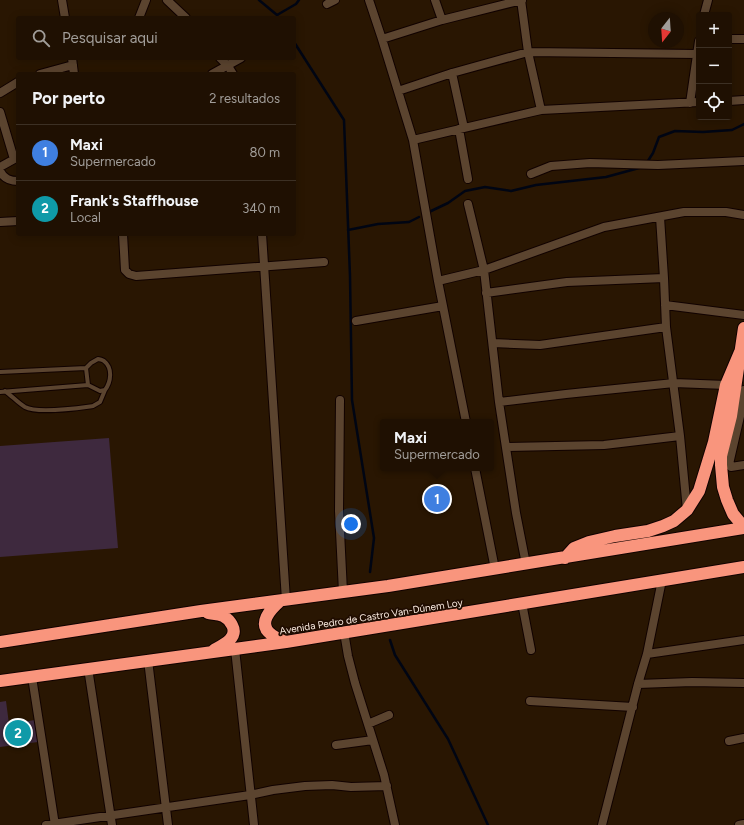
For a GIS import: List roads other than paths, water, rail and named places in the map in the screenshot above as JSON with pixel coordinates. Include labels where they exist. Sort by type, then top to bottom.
[{"type":"highway","points":[[0,642],[201,611],[357,591],[744,528],[733,514],[727,500],[723,487],[720,465],[731,416],[744,328]]},
{"type":"highway","points":[[565,558],[574,548],[589,542],[648,531],[663,526],[687,510],[699,491],[714,442],[726,385],[742,348]]},
{"type":"highway","name":"Avenida Pedro de Castro Van-Dúnem Loy","points":[[0,681],[286,642],[744,567]]},
{"type":"highway","points":[[283,600],[268,613],[265,623],[268,632],[272,636],[286,642]]},
{"type":"highway","points":[[201,611],[223,616],[231,622],[233,626],[234,631],[231,638],[226,643],[210,652]]},
{"type":"street","points":[[62,0],[65,16]]},
{"type":"street","points":[[140,16],[146,0]]},
{"type":"street","points":[[166,0],[184,16]]},
{"type":"street","points":[[368,0],[382,39],[413,140],[438,281],[465,419]]},
{"type":"street","points":[[435,0],[442,20]]},
{"type":"street","points":[[382,39],[442,20],[522,0],[528,52],[541,110]]},
{"type":"street","points":[[705,12],[708,0]]},
{"type":"street","points":[[732,40],[744,39]]},
{"type":"street","points":[[398,91],[452,73],[528,52],[696,54]]},
{"type":"street","points":[[222,60],[232,72]]},
{"type":"street","points":[[216,72],[238,60]]},
{"type":"street","points":[[690,103],[696,61]]},
{"type":"street","points":[[45,72],[72,62],[74,72]]},
{"type":"street","points":[[452,73],[462,128],[468,179]]},
{"type":"street","points":[[0,93],[16,83]]},
{"type":"street","points":[[732,101],[744,100]]},
{"type":"street","points":[[413,140],[541,110],[696,102]]},
{"type":"street","points":[[0,112],[16,158],[0,167]]},
{"type":"street","points":[[531,174],[551,166],[590,163],[658,165],[744,161]]},
{"type":"street","points":[[0,171],[8,180],[16,181]]},
{"type":"street","points":[[468,204],[484,270],[499,402],[516,513],[526,564]]},
{"type":"street","points":[[438,281],[484,270],[604,226],[684,212],[726,212],[744,215]]},
{"type":"street","points":[[660,217],[666,327],[674,383],[687,510]]},
{"type":"street","points":[[0,222],[16,220]]},
{"type":"street","points":[[122,236],[126,270],[129,274],[136,276],[324,262]]},
{"type":"street","points":[[262,236],[283,600]]},
{"type":"street","points":[[486,293],[567,282],[664,278]]},
{"type":"street","points":[[665,305],[744,315]]},
{"type":"street","points":[[356,321],[443,306]]},
{"type":"street","points":[[493,343],[540,345],[666,327]]},
{"type":"street","points":[[499,402],[674,383],[726,385]]},
{"type":"street","points":[[744,390],[743,412],[729,464],[731,467],[744,465]]},
{"type":"street","points":[[340,400],[339,511],[343,592]]},
{"type":"street","points":[[506,447],[604,445],[680,436]]},
{"type":"street","points":[[476,471],[495,569]]},
{"type":"street","points":[[602,825],[647,654],[662,580]]},
{"type":"street","points":[[522,603],[531,650]]},
{"type":"street","points":[[344,632],[354,684],[384,775],[395,825]]},
{"type":"street","points":[[647,654],[744,640]]},
{"type":"street","points":[[235,649],[254,825]]},
{"type":"street","points":[[148,660],[168,825]]},
{"type":"street","points":[[88,668],[112,825]]},
{"type":"street","points":[[32,676],[52,825],[305,786],[387,786]]},
{"type":"street","points":[[638,684],[692,682],[744,683]]},
{"type":"street","points":[[530,701],[633,707]]},
{"type":"street","points":[[368,724],[389,715]]},
{"type":"street","points":[[729,741],[744,738]]},
{"type":"street","points":[[336,745],[373,740]]},
{"type":"street","points":[[739,825],[744,824]]},
{"type":"lane","points":[[5,391],[25,407],[34,410],[93,406],[100,402],[110,377],[109,367],[104,361],[98,358],[91,362],[86,368],[88,385]]},
{"type":"lane","points":[[0,372],[86,368]]},
{"type":"lane","points":[[0,392],[88,385],[100,391],[106,390]]},
{"type":"waterway","points":[[259,0],[277,16]]},
{"type":"waterway","points":[[277,15],[296,4],[299,0]]},
{"type":"waterway","points":[[296,45],[344,120],[350,276],[352,400],[374,538],[370,572]]},
{"type":"waterway","points":[[646,164],[653,153],[659,137],[675,131],[703,132],[732,130],[744,124]]},
{"type":"waterway","points":[[429,212],[448,203],[465,191],[485,187],[511,191],[536,185],[606,177],[639,168]]},
{"type":"waterway","points":[[348,230],[378,224],[409,222],[419,217]]},
{"type":"waterway","points":[[390,640],[395,655],[448,739],[488,825]]},
{"type":"place","name":"Maxi","points":[[437,499]]},
{"type":"place","name":"Frank's Staffhouse","points":[[18,733]]}]
